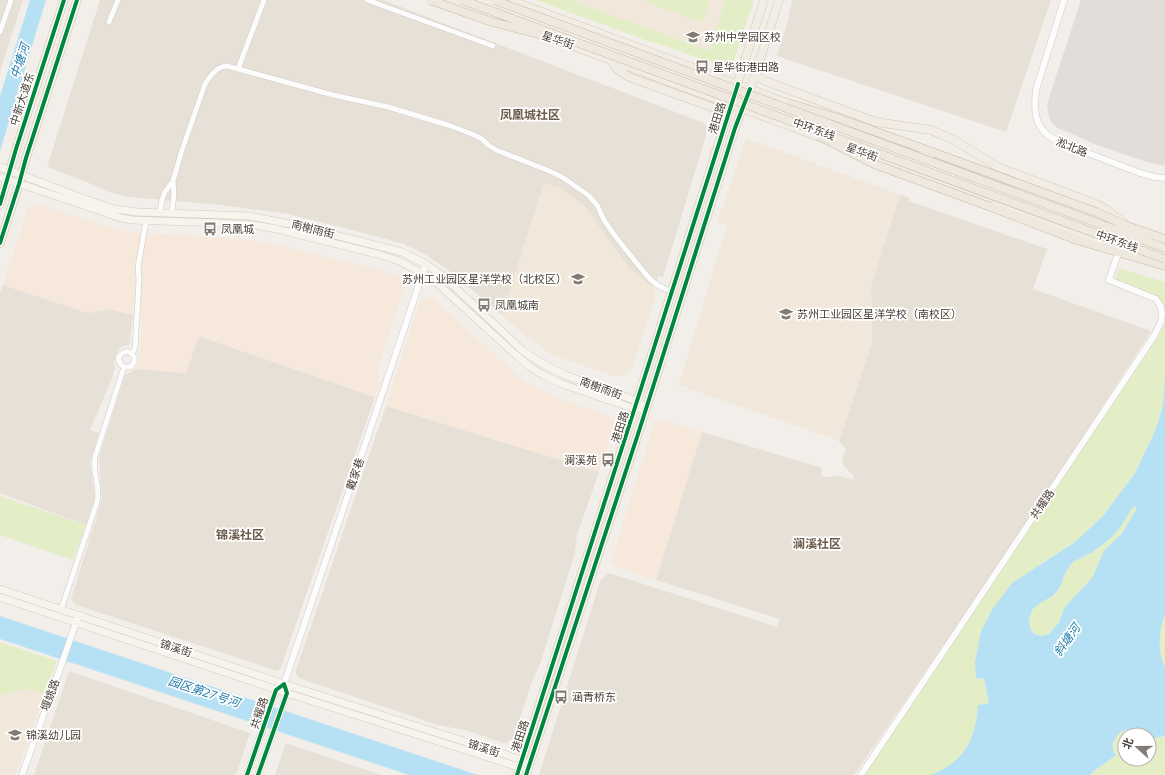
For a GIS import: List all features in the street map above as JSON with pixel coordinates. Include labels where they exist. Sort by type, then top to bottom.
[{"type":"highway","points":[[430,0],[489,21],[590,48]]},
{"type":"highway","name":"中环东线","points":[[462,0],[1165,259]]},
{"type":"highway","name":"中环东线","points":[[494,0],[1165,248]]},
{"type":"highway","points":[[791,104],[835,117],[935,152],[1096,212],[1165,240]]},
{"type":"highway","points":[[787,119],[874,164],[1077,240],[1119,250],[1165,265]]},
{"type":"main road","name":"中新大道东","points":[[0,204],[4,179],[9,171],[64,0]]},
{"type":"main road","name":"中新大道东","points":[[0,243],[77,0]]},
{"type":"main road","name":"星华街","points":[[447,0],[742,108],[1119,250]]},
{"type":"main road","name":"星华街","points":[[510,0],[1132,230],[1165,240]]},
{"type":"main road","name":"港田路","points":[[519,767],[636,405],[764,0]]},
{"type":"main road","name":"港田路","points":[[526,775],[646,409],[735,128],[755,75],[779,0]]},
{"type":"main road","points":[[610,59],[618,69],[629,77],[728,113]]},
{"type":"main road","points":[[755,75],[765,81],[876,122],[931,130],[946,136],[998,167],[1102,206],[1132,230]]},
{"type":"main road","name":"南榭雨街","points":[[0,167],[114,209],[137,212],[249,216],[291,224],[402,252],[426,264],[443,276],[523,351],[543,364],[565,375],[646,409]]},
{"type":"main road","name":"南榭雨街","points":[[4,179],[107,215],[146,221],[254,225],[277,229],[381,255],[399,261],[437,283],[516,355],[530,367],[543,375],[562,384],[636,405]]},
{"type":"main road","name":"锦溪街","points":[[0,589],[284,684],[519,767]]},
{"type":"main road","name":"锦溪街","points":[[0,597],[276,690],[519,767],[529,766]]},
{"type":"street","points":[[0,32],[11,0]]},
{"type":"street","points":[[110,22],[118,0]]},
{"type":"street","points":[[238,70],[264,0]]},
{"type":"street","points":[[367,0],[494,46]]},
{"type":"street","name":"淞北路","points":[[1064,0],[1036,90],[1035,102],[1037,119],[1040,126],[1045,134],[1058,142],[1140,173],[1165,178]]},
{"type":"street","points":[[160,213],[162,200],[165,192],[173,181],[205,84],[208,78],[219,68],[227,66],[333,95],[388,107],[448,125],[482,139],[496,150],[562,177],[588,195],[597,205],[602,212],[604,220],[650,279],[657,285],[672,292]]},
{"type":"street","points":[[172,213],[174,194],[173,181]]},
{"type":"street","points":[[132,354],[125,351],[120,354],[119,363],[124,367],[130,367],[134,363],[132,354],[135,348],[139,280],[138,267],[146,221]]},
{"type":"street","name":"共耀路","points":[[861,775],[1154,336],[1161,322],[1162,314],[1156,299],[1109,280],[1119,250]]},
{"type":"street","name":"戴家巷","points":[[284,684],[426,264]]},
{"type":"street","points":[[61,610],[98,498],[94,465],[95,456],[124,367]]},
{"type":"street","name":"堰姚路","points":[[22,775],[79,615]]},
{"type":"street","points":[[284,684],[287,693]]},
{"type":"street","name":"共耀路","points":[[247,775],[276,690],[284,684]]},
{"type":"street","name":"共耀路","points":[[258,775],[287,693]]},
{"type":"shaded area","points":[[0,0],[23,0],[0,71]]},
{"type":"shaded area","name":"凤凰城","points":[[100,0],[383,0],[704,123],[708,129],[663,277],[658,276],[654,288],[631,270],[609,241],[544,183],[502,315],[448,270],[426,255],[404,244],[288,214],[222,205],[128,197],[108,192],[87,182],[47,167]]},
{"type":"shaded area","name":"苏州中学园区校","points":[[570,0],[725,0],[709,51]]},
{"type":"shaded area","points":[[792,0],[1051,0],[1006,132],[777,56],[788,21]]},
{"type":"shaded area","points":[[1081,0],[1165,0],[1165,166],[1147,162],[1097,145],[1058,128],[1053,124],[1049,117],[1047,106],[1049,98]]},
{"type":"shaded area","name":"苏州工业园区星洋学校（南校区）","points":[[746,138],[900,195],[871,285],[872,342],[839,441],[679,385],[727,225],[717,222]]},
{"type":"shaded area","name":"苏州工业园区星洋学校（北校区）","points":[[544,183],[561,188],[586,207],[631,270],[655,290],[656,298],[632,367],[627,373],[620,376],[613,376],[552,355],[528,338],[502,315]]},
{"type":"shaded area","points":[[900,195],[910,198],[909,201],[1047,249],[1033,289],[1151,331],[1020,534],[854,775],[539,775],[601,579],[609,573],[777,627],[780,619],[656,580],[702,432],[822,468],[821,475],[827,477],[838,476],[855,480],[853,475],[843,465],[842,461],[846,449],[839,441],[872,342],[871,285]]},
{"type":"shaded area","points":[[32,204],[37,204],[117,230],[251,240],[377,269],[406,279],[406,283],[377,371],[380,382],[375,397],[199,336],[186,373],[136,369],[140,356],[142,317],[109,309],[88,313],[3,285],[28,208]]},
{"type":"shaded area","points":[[3,285],[88,313],[109,309],[133,315],[129,345],[123,346],[118,350],[114,362],[115,367],[112,378],[90,430],[99,433],[90,462],[95,499],[86,525],[0,493],[0,293]]},
{"type":"shaded area","points":[[426,297],[434,299],[522,379],[557,397],[613,419],[613,427],[599,472],[386,406],[420,302]]},
{"type":"shaded area","points":[[198,336],[375,397],[281,667],[278,671],[76,605],[71,599],[102,499],[99,457],[125,375],[136,369],[186,373]]},
{"type":"shaded area","points":[[386,406],[599,472],[577,535],[574,556],[540,664],[531,684],[514,737],[507,743],[503,743],[469,731],[438,725],[299,678],[296,674],[296,670]]},
{"type":"shaded area","points":[[656,419],[702,432],[656,580],[610,564]]},
{"type":"shaded area","points":[[69,671],[250,733],[236,775],[34,775]]},
{"type":"shaded area","name":"锦溪幼儿园","points":[[31,689],[45,694],[16,774],[0,775],[0,695]]},
{"type":"shaded area","points":[[286,743],[381,775],[275,775]]},
{"type":"green space","points":[[536,0],[570,0],[709,51],[725,0],[754,0],[733,64],[729,69]]},
{"type":"green space","points":[[710,0],[702,22],[644,1]]},
{"type":"green space","points":[[1119,268],[1165,282],[1165,311],[1159,298],[1115,280]]},
{"type":"green space","points":[[1165,323],[1165,377],[1163,404],[1158,423],[1151,440],[1135,473],[1103,516],[1075,542],[1040,564],[976,679],[984,678],[989,703],[978,705],[974,729],[966,748],[952,763],[931,775],[860,775],[1149,351]]},
{"type":"green space","points":[[0,496],[86,525],[73,560],[0,535]]},
{"type":"green space","points":[[1133,507],[1136,507],[1136,510],[1122,533],[1104,551],[1092,578],[1064,608],[1059,622],[1049,634],[1041,636],[1034,634],[1030,628],[1029,620],[1032,610],[1040,603],[1054,596],[1060,587],[1066,571],[1073,562],[1091,553],[1119,529]]},
{"type":"green space","points":[[1165,614],[1165,667],[1162,661],[1160,640],[1161,627]]},
{"type":"green space","points":[[0,642],[57,661],[45,694],[30,689],[0,695]]},
{"type":"green space","points":[[1117,736],[1117,767],[1157,767],[1157,738],[1165,736],[1165,775],[1090,775],[1116,754],[1113,751],[1114,740]]},
{"type":"water","name":"中塘河","points":[[30,0],[46,0],[0,151],[0,96]]},
{"type":"water","name":"斜塘河","points":[[1165,377],[1165,614],[1161,627],[1160,647],[1162,661],[1165,667],[1165,736],[1157,738],[1157,727],[1117,727],[1117,736],[1113,743],[1113,751],[1116,755],[1090,775],[931,775],[943,769],[960,756],[971,739],[977,718],[978,705],[989,703],[984,678],[976,679],[975,662],[981,631],[992,610],[1012,583],[1075,542],[1103,516],[1135,473],[1158,423],[1163,404]],"holes":[[[1133,507],[1136,507],[1136,510],[1122,533],[1104,551],[1092,578],[1064,608],[1059,622],[1049,634],[1041,636],[1034,634],[1030,628],[1029,620],[1032,610],[1040,603],[1053,596],[1060,587],[1066,571],[1073,562],[1091,553],[1110,539],[1119,529]]]},
{"type":"water","name":"园区第27号河","points":[[0,616],[478,775],[409,775],[0,639]]},
{"type":"cycle path","points":[[0,204],[64,0]]},
{"type":"cycle path","points":[[0,243],[77,0]]},
{"type":"cycle path","points":[[517,775],[738,84]]},
{"type":"cycle path","points":[[526,775],[639,431],[735,128],[750,89]]},
{"type":"cycle path","points":[[247,775],[276,690],[284,684],[287,693],[258,775]]},
{"type":"place","name":"苏州中学园区校","points":[[693,37]]},
{"type":"place","name":"星华街港田路","points":[[702,67]]},
{"type":"place","name":"凤凰城","points":[[210,229]]},
{"type":"place","name":"苏州工业园区星洋学校（北校区）","points":[[578,279]]},
{"type":"place","name":"凤凰城南","points":[[484,305]]},
{"type":"place","name":"苏州工业园区星洋学校（南校区）","points":[[786,314]]},
{"type":"place","name":"澜溪苑","points":[[608,460]]},
{"type":"place","name":"涵青桥东","points":[[561,697]]},
{"type":"place","name":"锦溪幼儿园","points":[[15,735]]},
{"type":"district","name":"凤凰城社区","points":[[530,115]]},
{"type":"district","name":"锦溪社区","points":[[240,535]]},
{"type":"district","name":"澜溪社区","points":[[817,544]]}]
